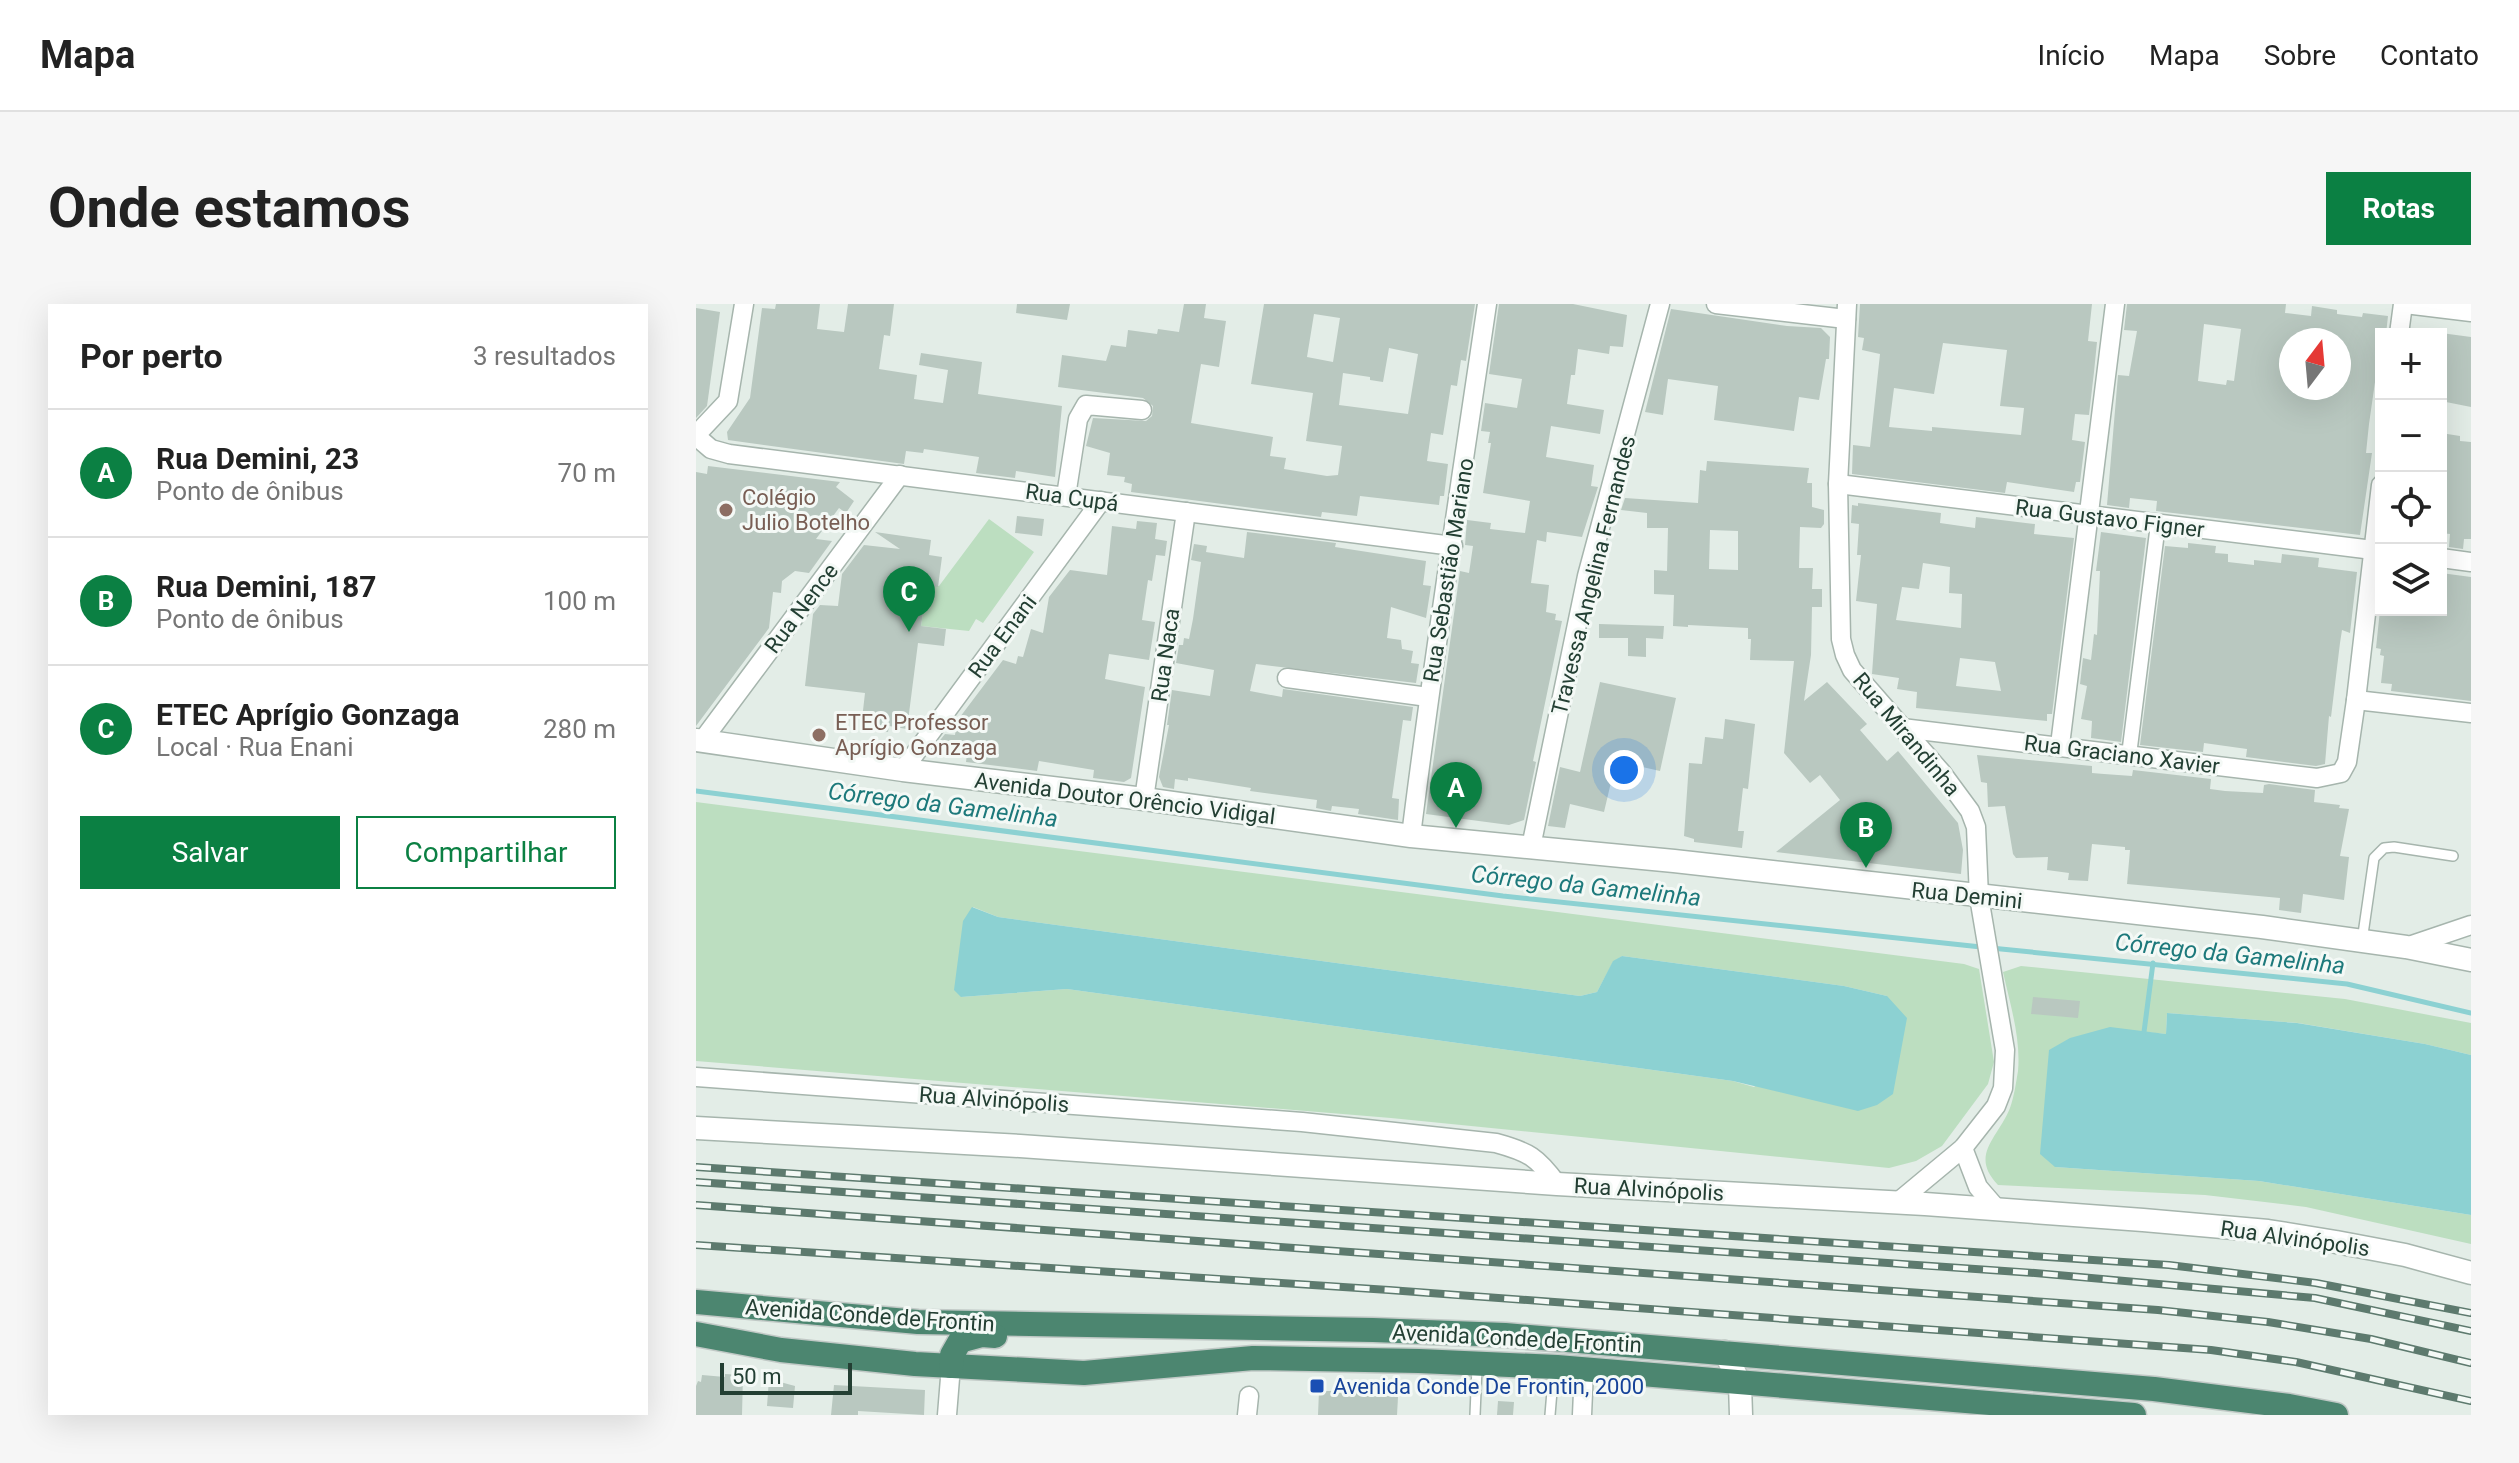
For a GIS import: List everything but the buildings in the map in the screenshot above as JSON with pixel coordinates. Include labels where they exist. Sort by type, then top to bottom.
[{"type":"highway","name":"Avenida Conde de Frontin","points":[[696,1302],[918,1322],[1505,1335],[2154,1389],[2336,1415]]},
{"type":"highway","points":[[951,1366],[952,1355],[960,1341],[982,1335],[1110,1341],[1208,1328]]},
{"type":"highway","name":"Avenida Conde de Frontin","points":[[696,1334],[781,1350],[951,1366],[1084,1373],[1253,1358],[1478,1363],[2134,1415]]},
{"type":"street","points":[[696,436],[728,401],[744,304]]},
{"type":"street","name":"Rua Sebastião Mariano","points":[[1411,836],[1428,697],[1487,304]]},
{"type":"street","name":"Travessa Angelina Fernandes","points":[[1531,847],[1587,576],[1660,304]]},
{"type":"street","points":[[1716,304],[1846,312]]},
{"type":"street","points":[[2060,745],[2115,304]]},
{"type":"street","points":[[2400,328],[2404,304],[2471,312]]},
{"type":"street","name":"Rua Mirandinha","points":[[1846,312],[1838,484],[1840,623],[1845,655],[1852,670],[1942,773],[1970,811],[1976,827],[1979,897],[2005,1050],[2003,1088],[1996,1106],[1963,1148],[1898,1202]]},
{"type":"street","points":[[1066,496],[1082,407],[1142,410]]},
{"type":"street","name":"Rua Cupá","points":[[696,436],[711,449],[729,454],[1453,546]]},
{"type":"street","name":"Rua Nence","points":[[699,741],[900,475]]},
{"type":"street","name":"Rua Gustavo Figner","points":[[1838,484],[2375,551]]},
{"type":"street","name":"Rua Enani","points":[[903,770],[1101,501]]},
{"type":"street","name":"Rua Naca","points":[[1144,799],[1186,512]]},
{"type":"street","points":[[2129,755],[2158,524]]},
{"type":"street","points":[[2447,559],[2471,562]]},
{"type":"street","points":[[2375,565],[2356,700],[2471,713]]},
{"type":"street","points":[[1287,678],[1428,697]]},
{"type":"street","name":"Rua Graciano Xavier","points":[[1902,728],[2317,778],[2341,773],[2347,762],[2356,700]]},
{"type":"street","name":"Avenida Doutor Orêncio Vidigal","points":[[699,741],[1411,836]]},
{"type":"street","name":"Rua Demini","points":[[1411,836],[2262,927],[2406,947],[2471,925]]},
{"type":"street","points":[[2406,947],[2471,960]]},
{"type":"street","name":"Rua Alvinópolis","points":[[696,1077],[1302,1122],[1496,1143],[1520,1150],[1540,1161],[1557,1184],[1898,1202],[2268,1231],[2405,1255],[2470,1273]]},
{"type":"street","points":[[696,1128],[1004,1145],[1557,1184]]},
{"type":"street","points":[[1963,1148],[1978,1187],[1997,1209]]},
{"type":"street","points":[[1725,1352],[1740,1384],[1741,1415]]},
{"type":"street","points":[[947,1415],[951,1366]]},
{"type":"street","points":[[1582,1415],[1584,1370]]},
{"type":"street","points":[[1247,1415],[1249,1396]]},
{"type":"lane","points":[[2362,941],[2374,858],[2384,848],[2453,856]]},
{"type":"lane","points":[[1475,1415],[1478,1363]]},
{"type":"lane","points":[[1550,1415],[1554,1367]]},
{"type":"green space","points":[[989,519],[1034,552],[983,623],[976,619],[969,631],[921,626],[927,585],[939,586]]},
{"type":"green space","points":[[696,802],[1964,964],[1979,969],[1994,1062],[1988,1084],[1942,1146],[1916,1161],[1889,1168],[1391,1118],[696,1061]],"holes":[[[973,907],[998,917],[1580,996],[1597,992],[1613,962],[1622,956],[1844,986],[1887,996],[1754,1087],[1733,1081],[1067,989],[961,997]]]},
{"type":"green space","points":[[2021,966],[2345,999],[2471,1023],[2471,1055],[2425,1044],[2298,1023],[2167,1013],[2166,1034],[2144,1032],[2055,1167],[2259,1181],[2471,1215],[2471,1244],[2306,1207],[2205,1195],[1998,1185],[1986,1165],[1986,1155],[2010,1108],[2019,1059],[2003,972]]},
{"type":"water","points":[[972,907],[998,917],[1580,996],[1597,992],[1613,961],[1622,956],[1844,986],[1887,996],[1907,1018],[1893,1094],[1877,1105],[1858,1111],[1733,1081],[1067,989],[961,997],[954,990],[963,921]]},
{"type":"water","points":[[2167,1013],[2297,1023],[2425,1044],[2471,1055],[2471,1215],[2259,1181],[2055,1167],[2040,1154],[2049,1050],[2070,1038],[2110,1027],[2166,1034]]},
{"type":"waterway","name":"Córrego da Gamelinha","points":[[696,791],[1503,896],[1981,947]]},
{"type":"waterway","name":"Córrego da Gamelinha","points":[[1991,948],[2347,984],[2471,1013]]},
{"type":"waterway","points":[[2144,1032],[2153,963]]},
{"type":"railway","points":[[696,1167],[2169,1265],[2316,1283],[2471,1313]]},
{"type":"railway","points":[[696,1182],[2035,1273],[2315,1298],[2471,1331]]},
{"type":"railway","points":[[696,1205],[2158,1310],[2268,1322],[2371,1339],[2471,1363]]},
{"type":"railway","points":[[696,1245],[1389,1290],[2211,1350],[2296,1362],[2471,1401]]},
{"type":"place","name":"Colégio Julio Botelho","points":[[726,510]]},
{"type":"place","name":"ETEC Aprígio Gonzaga","points":[[909,632]]},
{"type":"place","name":"ETEC Professor Aprígio Gonzaga","points":[[819,735]]},
{"type":"place","name":"Rua Demini, 23","points":[[1456,828]]},
{"type":"place","name":"Rua Demini, 187","points":[[1866,868]]},
{"type":"place","name":"Avenida Conde De Frontin, 2000","points":[[1317,1386]]}]
